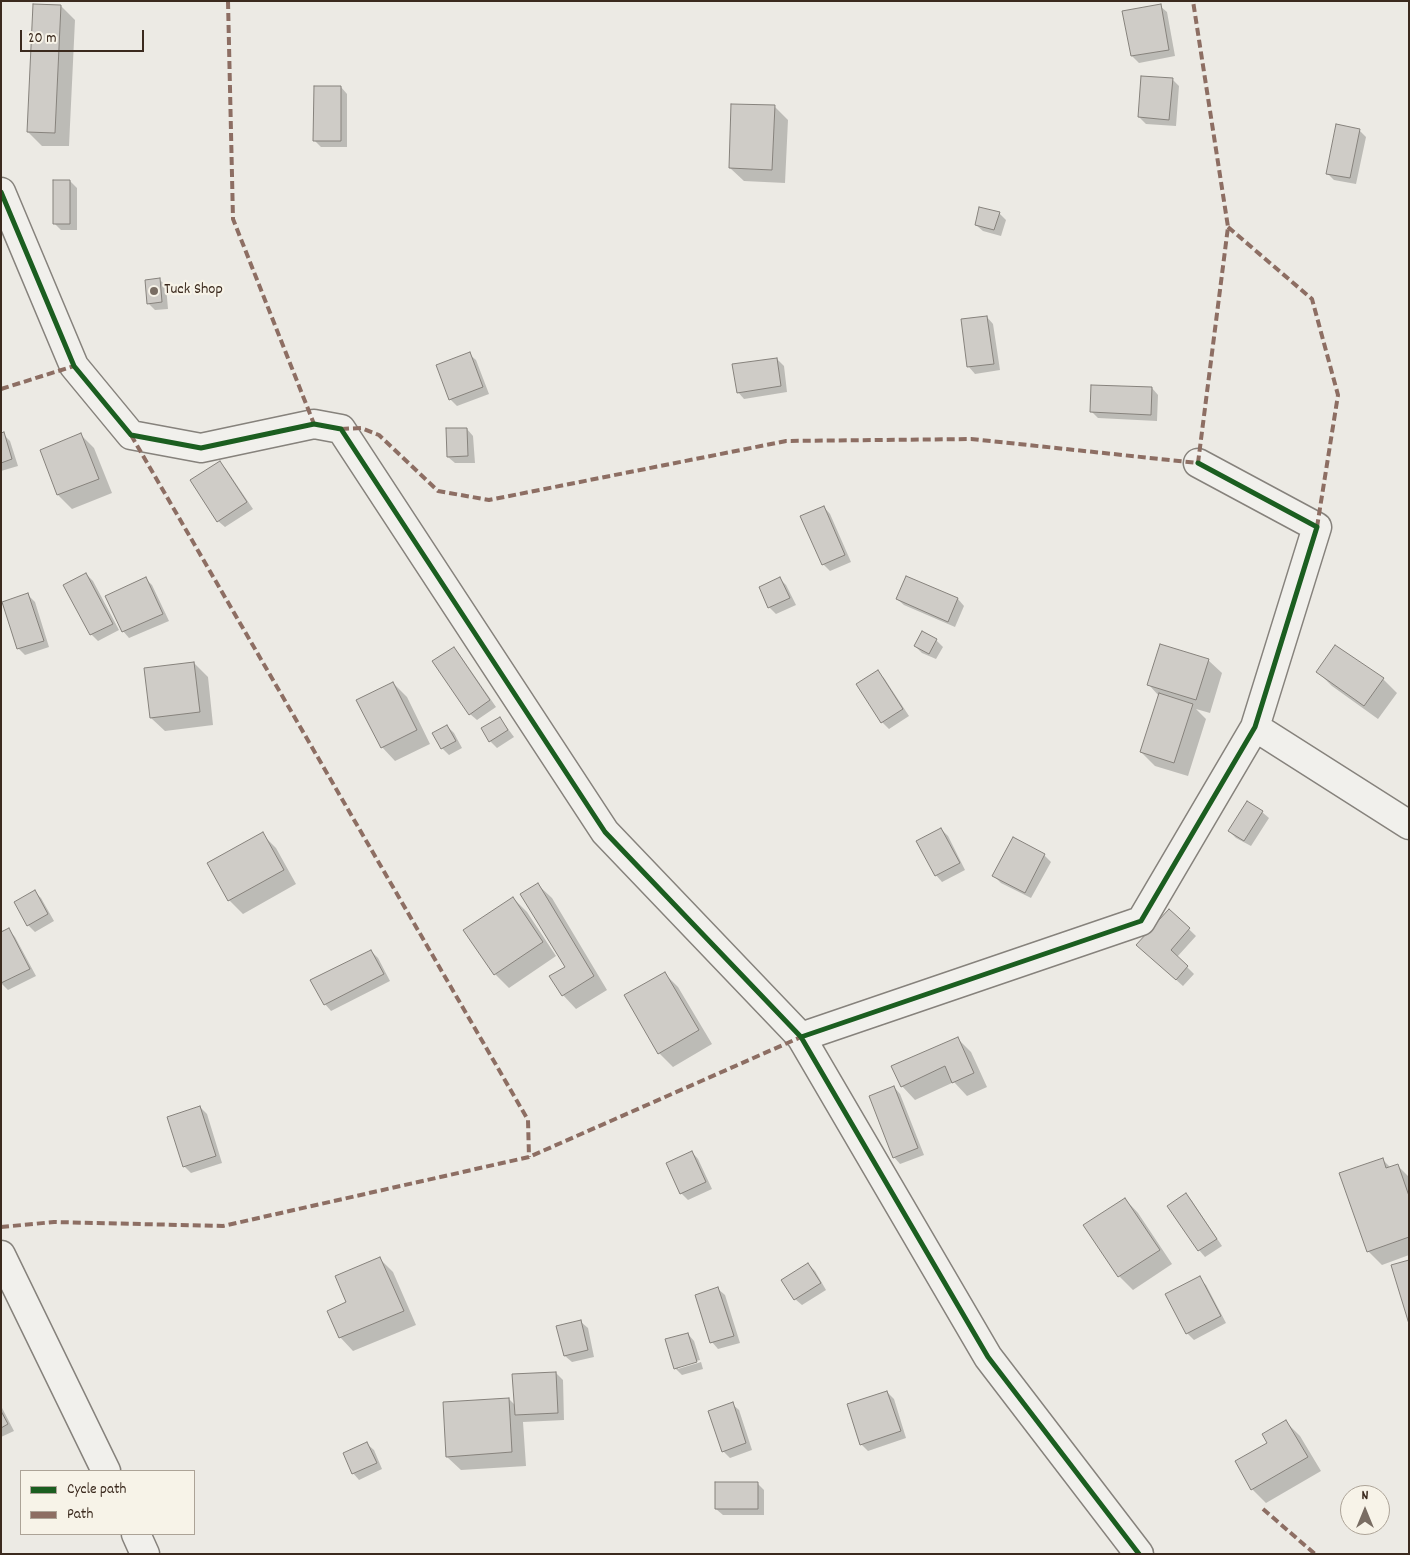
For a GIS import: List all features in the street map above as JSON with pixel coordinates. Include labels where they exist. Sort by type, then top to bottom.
[{"type":"street","points":[[1,192],[74,366],[131,435],[201,448],[314,424],[341,429],[605,832],[801,1037],[988,1357],[1139,1554]]},
{"type":"street","points":[[801,1037],[1141,921],[1255,727],[1317,527],[1198,463]]},
{"type":"street","points":[[1255,727],[1409,825]]},
{"type":"street","points":[[1,1255],[106,1470]]},
{"type":"street","points":[[136,1535],[146,1554]]},
{"type":"building","points":[[33,4],[61,5],[55,133],[27,132]]},
{"type":"building","points":[[1161,4],[1169,50],[1131,56],[1122,11]]},
{"type":"building","points":[[1141,76],[1173,78],[1169,120],[1138,117]]},
{"type":"building","points":[[314,86],[341,86],[341,141],[313,141]]},
{"type":"building","points":[[731,104],[775,105],[772,170],[729,168]]},
{"type":"building","points":[[1336,124],[1360,129],[1350,178],[1326,174]]},
{"type":"building","points":[[53,180],[70,180],[70,224],[53,224]]},
{"type":"building","points":[[979,207],[1000,212],[994,230],[975,225]]},
{"type":"building","name":"Tuck Shop","points":[[160,278],[162,302],[147,304],[145,280]]},
{"type":"building","points":[[987,316],[994,364],[967,367],[961,319]]},
{"type":"building","points":[[470,352],[483,387],[449,400],[436,365]]},
{"type":"building","points":[[777,358],[781,386],[737,393],[732,364]]},
{"type":"building","points":[[1091,385],[1152,387],[1151,415],[1090,412]]},
{"type":"building","points":[[446,428],[467,428],[468,456],[447,457]]},
{"type":"building","points":[[4,432],[12,459],[1,463],[1,433]]},
{"type":"building","points":[[81,433],[99,479],[57,495],[40,450]]},
{"type":"building","points":[[220,461],[247,502],[217,522],[190,480]]},
{"type":"building","points":[[824,506],[845,555],[822,565],[800,516]]},
{"type":"building","points":[[86,573],[113,624],[90,635],[63,585]]},
{"type":"building","points":[[906,576],[958,598],[948,622],[896,599]]},
{"type":"building","points":[[146,577],[163,614],[122,632],[105,596]]},
{"type":"building","points":[[780,577],[790,598],[768,608],[759,587]]},
{"type":"building","points":[[28,593],[44,641],[17,649],[2,602]]},
{"type":"building","points":[[922,631],[937,639],[929,654],[914,646]]},
{"type":"building","points":[[1160,644],[1209,659],[1196,700],[1147,685]]},
{"type":"building","points":[[1335,645],[1384,678],[1364,706],[1316,672]]},
{"type":"building","points":[[454,647],[490,700],[469,715],[432,661]]},
{"type":"building","points":[[194,662],[200,712],[150,718],[144,668]]},
{"type":"building","points":[[878,670],[903,709],[881,723],[856,684]]},
{"type":"building","points":[[393,682],[417,730],[381,748],[356,700]]},
{"type":"building","points":[[1159,693],[1193,704],[1174,763],[1140,752]]},
{"type":"building","points":[[500,717],[508,730],[489,742],[481,728]]},
{"type":"building","points":[[447,725],[456,741],[441,749],[432,733]]},
{"type":"building","points":[[1247,801],[1263,811],[1244,841],[1228,831]]},
{"type":"building","points":[[941,828],[960,863],[935,876],[916,841]]},
{"type":"building","points":[[263,832],[284,870],[228,901],[207,863]]},
{"type":"building","points":[[1013,837],[1045,854],[1025,893],[992,876]]},
{"type":"building","points":[[538,883],[594,976],[562,996],[549,976],[565,967],[520,894]]},
{"type":"building","points":[[35,890],[48,914],[27,926],[14,902]]},
{"type":"building","points":[[513,897],[543,942],[494,975],[463,930]]},
{"type":"building","points":[[1169,909],[1190,928],[1171,950],[1188,966],[1176,980],[1136,945]]},
{"type":"building","points":[[9,928],[30,969],[1,983],[1,932]]},
{"type":"building","points":[[371,950],[384,974],[324,1005],[310,980]]},
{"type":"building","points":[[665,972],[699,1030],[658,1054],[624,995]]},
{"type":"building","points":[[958,1037],[974,1073],[952,1083],[945,1066],[901,1087],[891,1066]]},
{"type":"building","points":[[894,1086],[918,1148],[893,1158],[869,1096]]},
{"type":"building","points":[[200,1106],[216,1156],[183,1167],[167,1117]]},
{"type":"building","points":[[692,1151],[706,1182],[680,1194],[666,1163]]},
{"type":"building","points":[[1383,1158],[1386,1168],[1398,1164],[1409,1196],[1409,1237],[1367,1252],[1339,1173]]},
{"type":"building","points":[[1186,1193],[1217,1239],[1198,1251],[1167,1206]]},
{"type":"building","points":[[1125,1198],[1160,1250],[1118,1277],[1083,1225]]},
{"type":"building","points":[[380,1257],[404,1311],[339,1338],[327,1311],[346,1302],[335,1276]]},
{"type":"building","points":[[1409,1260],[1409,1324],[1391,1265]]},
{"type":"building","points":[[808,1263],[821,1283],[794,1300],[781,1280]]},
{"type":"building","points":[[1200,1276],[1221,1316],[1186,1334],[1165,1294]]},
{"type":"building","points":[[718,1287],[734,1336],[710,1343],[695,1295]]},
{"type":"building","points":[[581,1320],[588,1350],[564,1356],[556,1326]]},
{"type":"building","points":[[688,1333],[697,1362],[674,1369],[665,1339]]},
{"type":"building","points":[[556,1372],[558,1413],[515,1415],[512,1374]]},
{"type":"building","points":[[887,1391],[901,1431],[860,1445],[847,1404]]},
{"type":"building","points":[[509,1398],[512,1452],[446,1457],[443,1402]]},
{"type":"building","points":[[733,1402],[746,1443],[722,1452],[708,1411]]},
{"type":"building","points":[[1,1411],[8,1424],[1,1428]]},
{"type":"building","points":[[1286,1420],[1308,1457],[1251,1490],[1235,1461],[1267,1443],[1262,1434]]},
{"type":"building","points":[[367,1442],[377,1463],[352,1474],[343,1453]]},
{"type":"building","points":[[715,1482],[758,1482],[758,1509],[715,1509]]},
{"type":"marked path","points":[[228,1],[233,219],[314,424]]},
{"type":"marked path","points":[[341,429],[361,428],[379,435],[438,491],[489,500],[786,441],[971,439],[1198,463],[1228,227],[1193,1]]},
{"type":"marked path","points":[[1228,227],[1312,299],[1338,395],[1317,527]]},
{"type":"marked path","points":[[1,389],[74,366]]},
{"type":"marked path","points":[[131,435],[528,1120],[529,1157]]},
{"type":"marked path","points":[[1,1227],[54,1222],[223,1226],[529,1157],[801,1037]]},
{"type":"marked path","points":[[1263,1509],[1315,1554]]},
{"type":"cycle path","points":[[1,192],[74,366],[131,435],[201,448],[314,424],[341,429],[605,832],[801,1037],[988,1357],[1139,1554]]},
{"type":"cycle path","points":[[801,1037],[1141,921],[1255,727],[1317,527],[1198,463]]},
{"type":"place","name":"Tuck Shop","points":[[154,291]]}]
